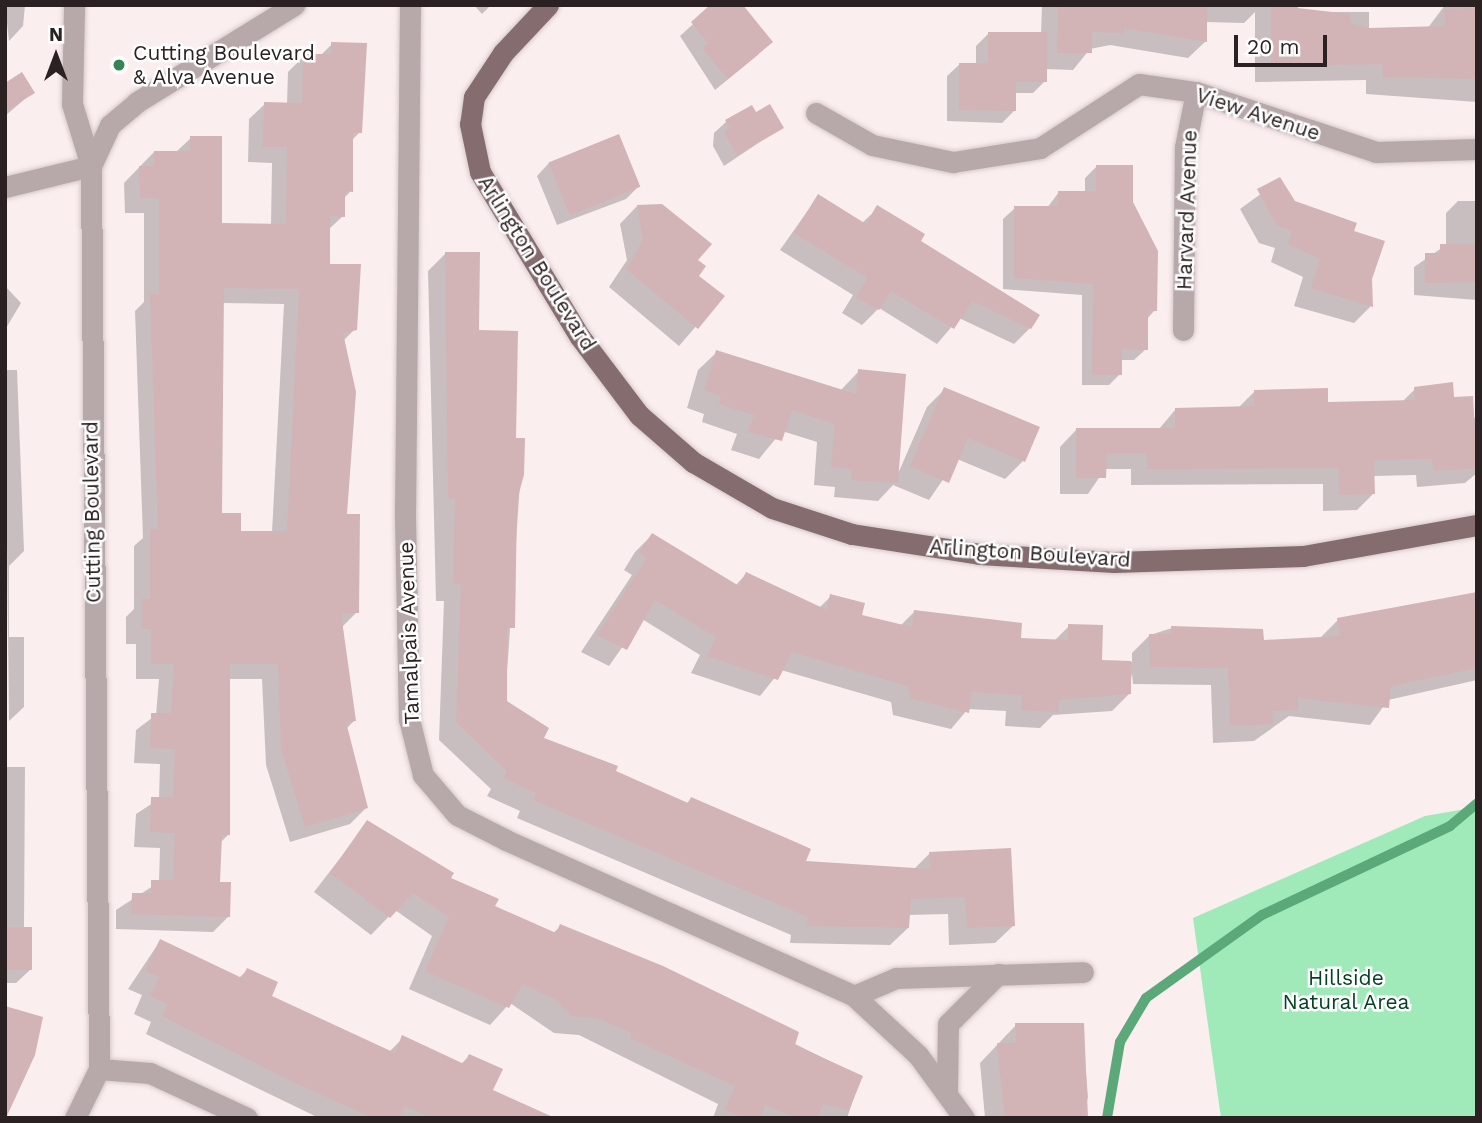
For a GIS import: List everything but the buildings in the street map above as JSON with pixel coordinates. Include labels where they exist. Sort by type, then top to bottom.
[{"type":"main road","name":"Arlington Boulevard","points":[[548,5],[491,68],[474,97],[470,124],[480,172],[580,337],[639,415],[693,462],[772,508],[865,536],[979,554],[1114,562],[1303,556],[1477,525]]},
{"type":"street","points":[[5,187],[91,166],[72,104],[74,5]]},
{"type":"street","name":"Cutting Boulevard","points":[[75,1118],[99,1069],[91,166],[110,125],[137,102],[294,5]]},
{"type":"street","name":"Tamalpais Avenue","points":[[411,5],[405,516],[409,719],[423,775],[457,815],[506,840],[853,996],[918,1055],[964,1117]]},
{"type":"street","name":"View Avenue","points":[[816,113],[872,145],[953,162],[1040,148],[1139,84],[1196,92],[1376,152],[1477,149]]},
{"type":"street","name":"Harvard Avenue","points":[[1184,330],[1185,147],[1196,92]]},
{"type":"street","points":[[853,996],[896,978],[1083,972]]},
{"type":"street","points":[[948,1095],[948,1024],[999,974]]},
{"type":"street","points":[[99,1069],[150,1073],[247,1118]]},
{"type":"green space","name":"Hillside Natural Area","points":[[1477,807],[1477,1118],[1221,1118],[1193,918],[1425,816]]},
{"type":"waterway","points":[[1107,1118],[1120,1042],[1146,998],[1262,915],[1450,826],[1477,803]]},
{"type":"place","name":"Cutting Boulevard & Alva Avenue","points":[[119,65]]}]
